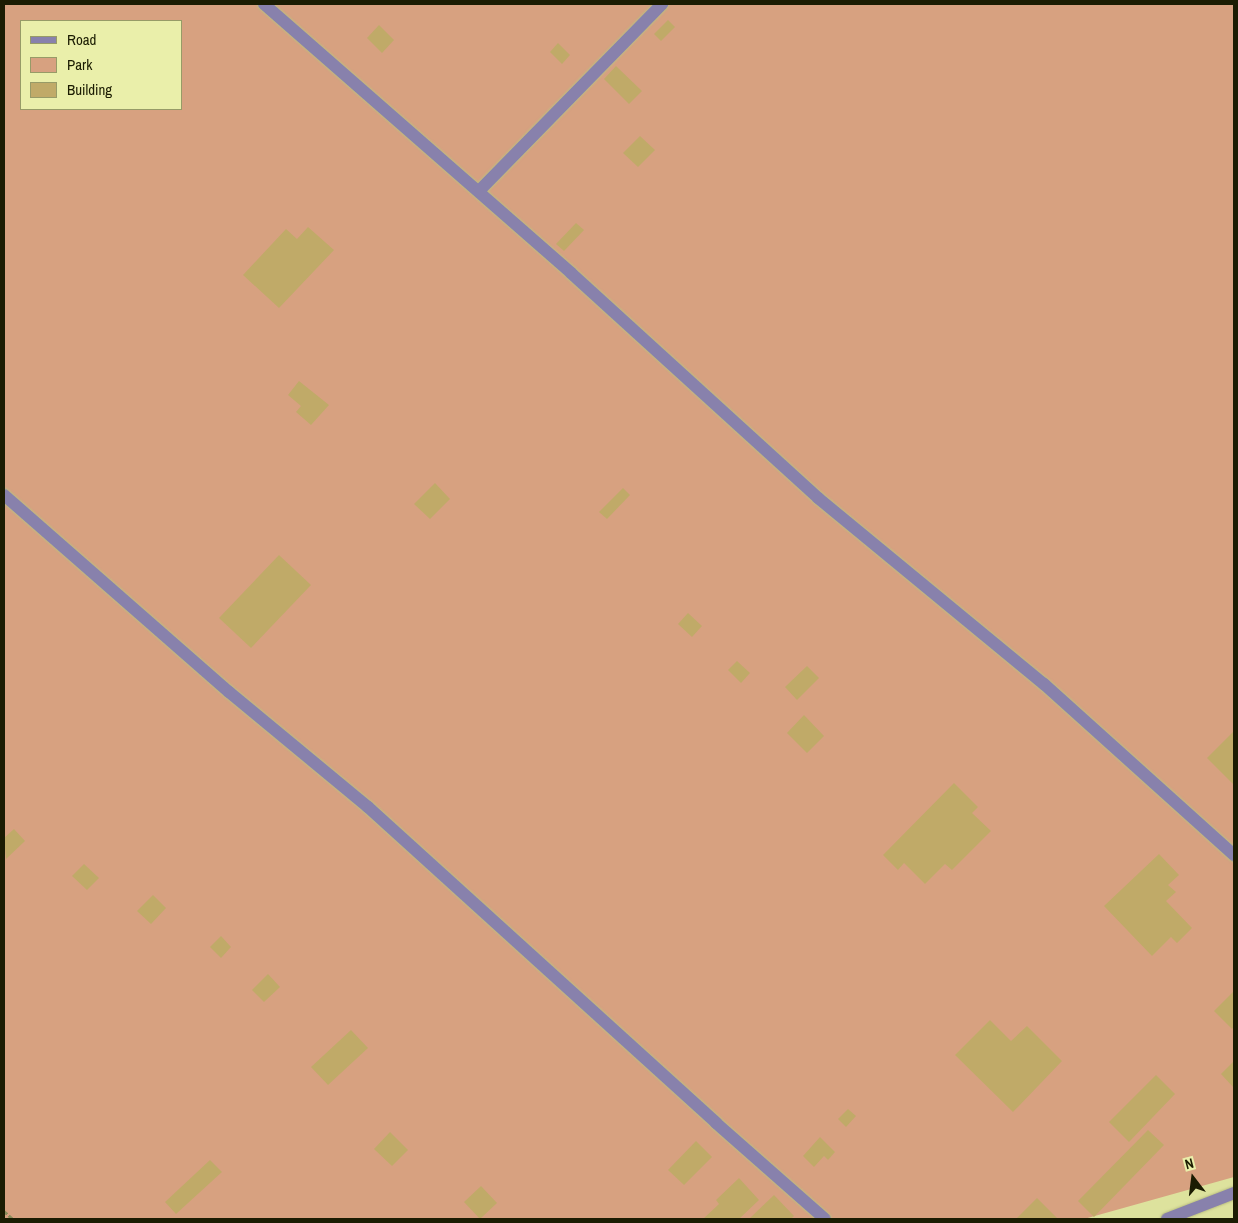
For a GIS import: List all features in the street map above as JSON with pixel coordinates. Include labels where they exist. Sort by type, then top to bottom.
[{"type":"street","points":[[264,4],[479,192],[818,498],[1044,684],[1234,855]]},
{"type":"street","points":[[479,192],[662,4]]},
{"type":"street","points":[[4,495],[229,692],[368,807],[716,1123],[825,1219]]},
{"type":"street","points":[[1167,1219],[1234,1193]]},
{"type":"path","points":[[4,1211],[13,1219]]},
{"type":"green space","points":[[4,4],[1234,4],[1234,1177],[1084,1219],[4,1219]]},
{"type":"building","points":[[668,20],[675,27],[661,41],[654,34]]},
{"type":"building","points":[[379,25],[394,40],[382,53],[367,38]]},
{"type":"building","points":[[558,43],[570,55],[562,64],[550,52]]},
{"type":"building","points":[[616,66],[642,91],[629,104],[604,79]]},
{"type":"building","points":[[640,136],[655,150],[638,167],[623,153]]},
{"type":"building","points":[[576,223],[584,230],[564,251],[556,244]]},
{"type":"building","points":[[308,227],[334,250],[279,308],[243,275],[286,229],[297,239]]},
{"type":"building","points":[[299,381],[329,405],[311,425],[296,412],[301,406],[288,395]]},
{"type":"building","points":[[435,483],[450,499],[430,519],[414,504]]},
{"type":"building","points":[[623,488],[630,495],[607,519],[599,512]]},
{"type":"building","points":[[279,555],[311,585],[251,648],[219,618]]},
{"type":"building","points":[[688,613],[702,626],[692,637],[678,624]]},
{"type":"building","points":[[737,661],[750,673],[741,683],[728,670]]},
{"type":"building","points":[[807,666],[819,678],[797,700],[785,687]]},
{"type":"building","points":[[804,715],[824,736],[807,753],[787,733]]},
{"type":"building","points":[[1234,731],[1234,785],[1207,758]]},
{"type":"building","points":[[954,783],[978,807],[972,813],[991,831],[952,870],[945,864],[925,884],[904,863],[898,870],[883,855]]},
{"type":"building","points":[[14,829],[25,841],[6,859],[4,838]]},
{"type":"building","points":[[1159,854],[1179,875],[1168,885],[1176,892],[1166,901],[1192,928],[1177,943],[1171,937],[1152,956],[1104,906]]},
{"type":"building","points":[[84,864],[99,878],[87,890],[72,876]]},
{"type":"building","points":[[153,895],[166,908],[151,924],[137,911]]},
{"type":"building","points":[[221,936],[231,947],[221,958],[210,947]]},
{"type":"building","points":[[268,974],[280,987],[264,1002],[252,990]]},
{"type":"building","points":[[1234,991],[1234,1026],[1232,1029],[1214,1011]]},
{"type":"building","points":[[990,1020],[1011,1041],[1027,1026],[1062,1061],[1013,1112],[955,1055]]},
{"type":"building","points":[[351,1030],[368,1048],[328,1085],[311,1067]]},
{"type":"building","points":[[1234,1061],[1234,1088],[1221,1074]]},
{"type":"building","points":[[1156,1075],[1175,1094],[1129,1142],[1109,1122]]},
{"type":"building","points":[[848,1109],[856,1116],[846,1127],[838,1119]]},
{"type":"building","points":[[1148,1130],[1164,1145],[1094,1217],[1078,1201]]},
{"type":"building","points":[[390,1132],[408,1150],[392,1166],[374,1149]]},
{"type":"building","points":[[820,1137],[835,1152],[828,1160],[824,1156],[814,1167],[803,1156]]},
{"type":"building","points":[[696,1141],[712,1157],[684,1185],[668,1170]]},
{"type":"building","points":[[210,1160],[222,1172],[176,1214],[165,1202]]},
{"type":"building","points":[[739,1178],[759,1200],[739,1219],[703,1219],[719,1204],[716,1200]]},
{"type":"building","points":[[481,1186],[497,1203],[480,1219],[464,1202]]},
{"type":"building","points":[[774,1195],[794,1216],[791,1219],[749,1219]]},
{"type":"building","points":[[1037,1198],[1058,1219],[1016,1219]]}]
